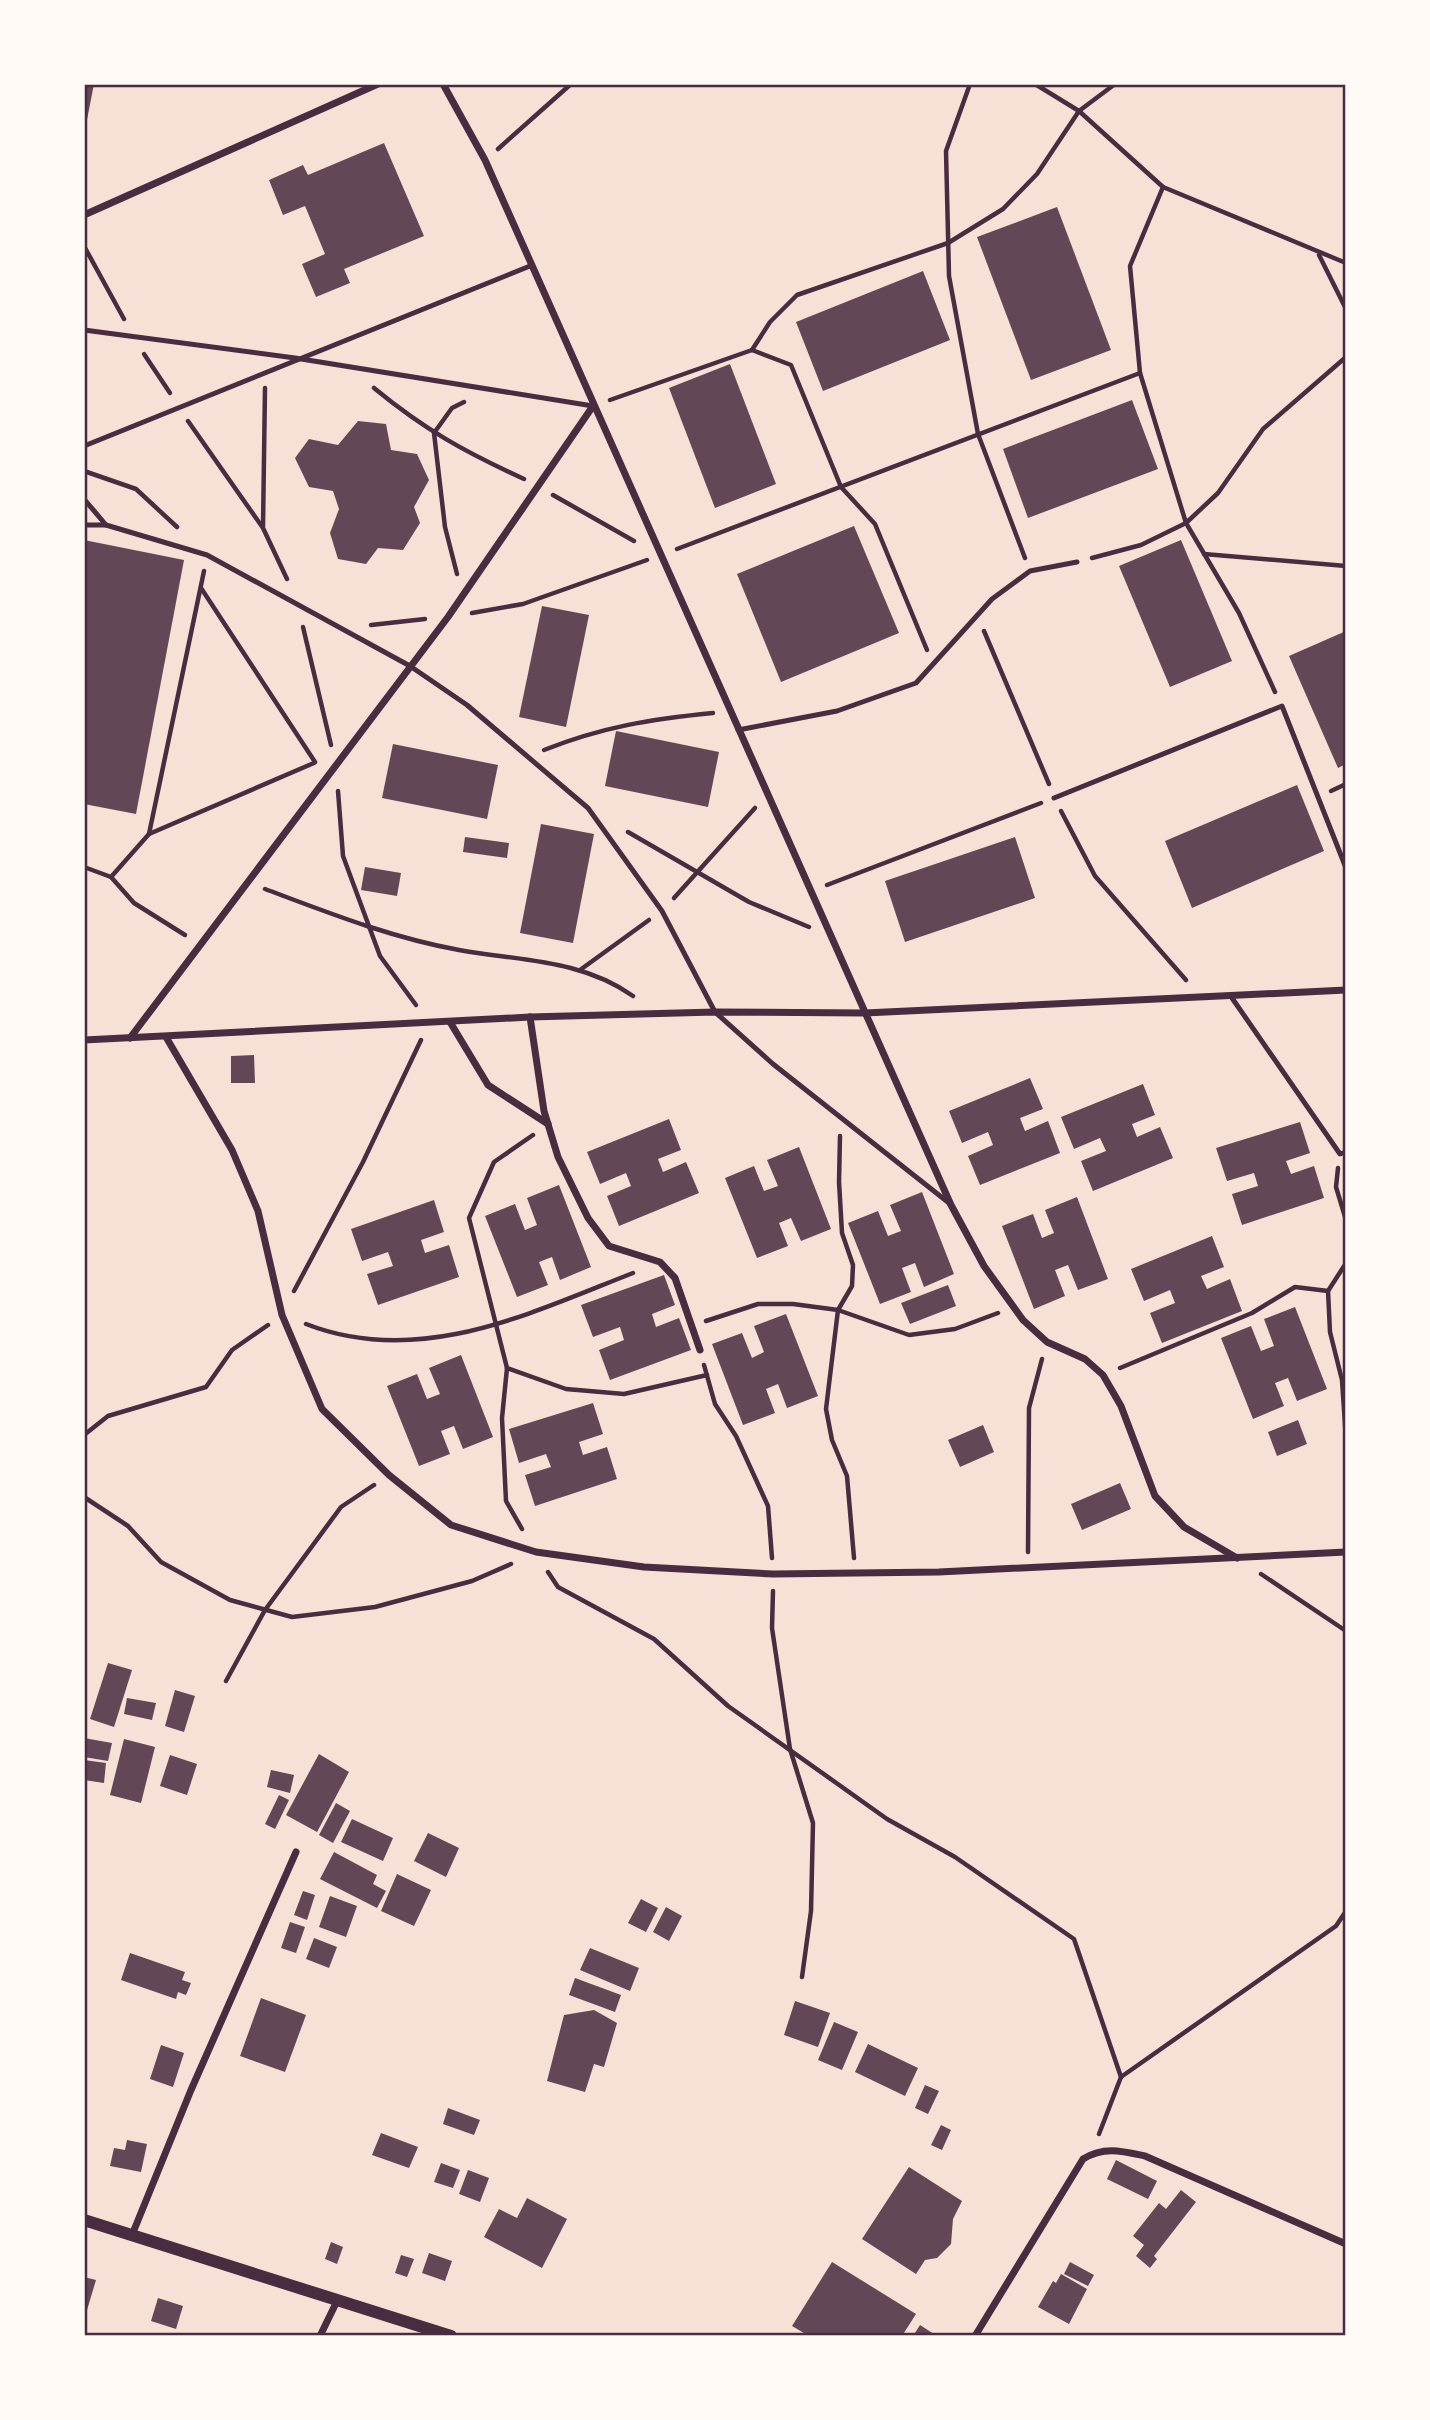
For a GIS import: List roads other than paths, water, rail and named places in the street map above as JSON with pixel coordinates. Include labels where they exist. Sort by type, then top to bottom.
[{"type":"street","points":[[84,215],[378,84]]},
{"type":"street","points":[[443,84],[485,160],[951,1205],[984,1266],[1016,1309],[1047,1342],[1085,1359],[1103,1375],[1121,1406],[1155,1496],[1184,1527],[1237,1558]]},
{"type":"street","points":[[130,1038],[463,595],[593,406]]},
{"type":"street","points":[[84,1040],[530,1017],[715,1012],[865,1013],[1232,998],[1346,990]]},
{"type":"street","points":[[530,1017],[548,1124],[558,1157],[582,1206],[610,1246],[660,1262],[675,1278],[700,1350]]},
{"type":"street","points":[[450,1022],[488,1085],[548,1124]]},
{"type":"street","points":[[166,1037],[232,1150],[258,1211],[282,1315],[322,1409],[389,1475],[451,1525],[536,1552],[644,1567],[773,1574],[1027,1568],[1346,1552]]},
{"type":"street","points":[[132,2235],[191,2090],[296,1852]]},
{"type":"street","points":[[975,2336],[1083,2160],[1095,2152],[1115,2149],[1145,2156],[1346,2244]]},
{"type":"street","points":[[84,2220],[452,2336]]},
{"type":"street","points":[[320,2336],[338,2298]]},
{"type":"lane","points":[[84,446],[295,358],[530,266]]},
{"type":"lane","points":[[84,330],[295,358],[593,406]]},
{"type":"lane","points":[[84,499],[106,525]]},
{"type":"lane","points":[[84,525],[106,525],[208,555],[410,666],[467,705],[588,808],[662,911],[715,1012],[773,1064],[951,1205]]},
{"type":"lane","points":[[738,730],[837,711],[916,683],[977,614],[1030,571],[1077,562]]},
{"type":"lane","points":[[1055,798],[1282,706],[1346,868]]},
{"type":"lane","points":[[1232,998],[1343,1153]]}]
